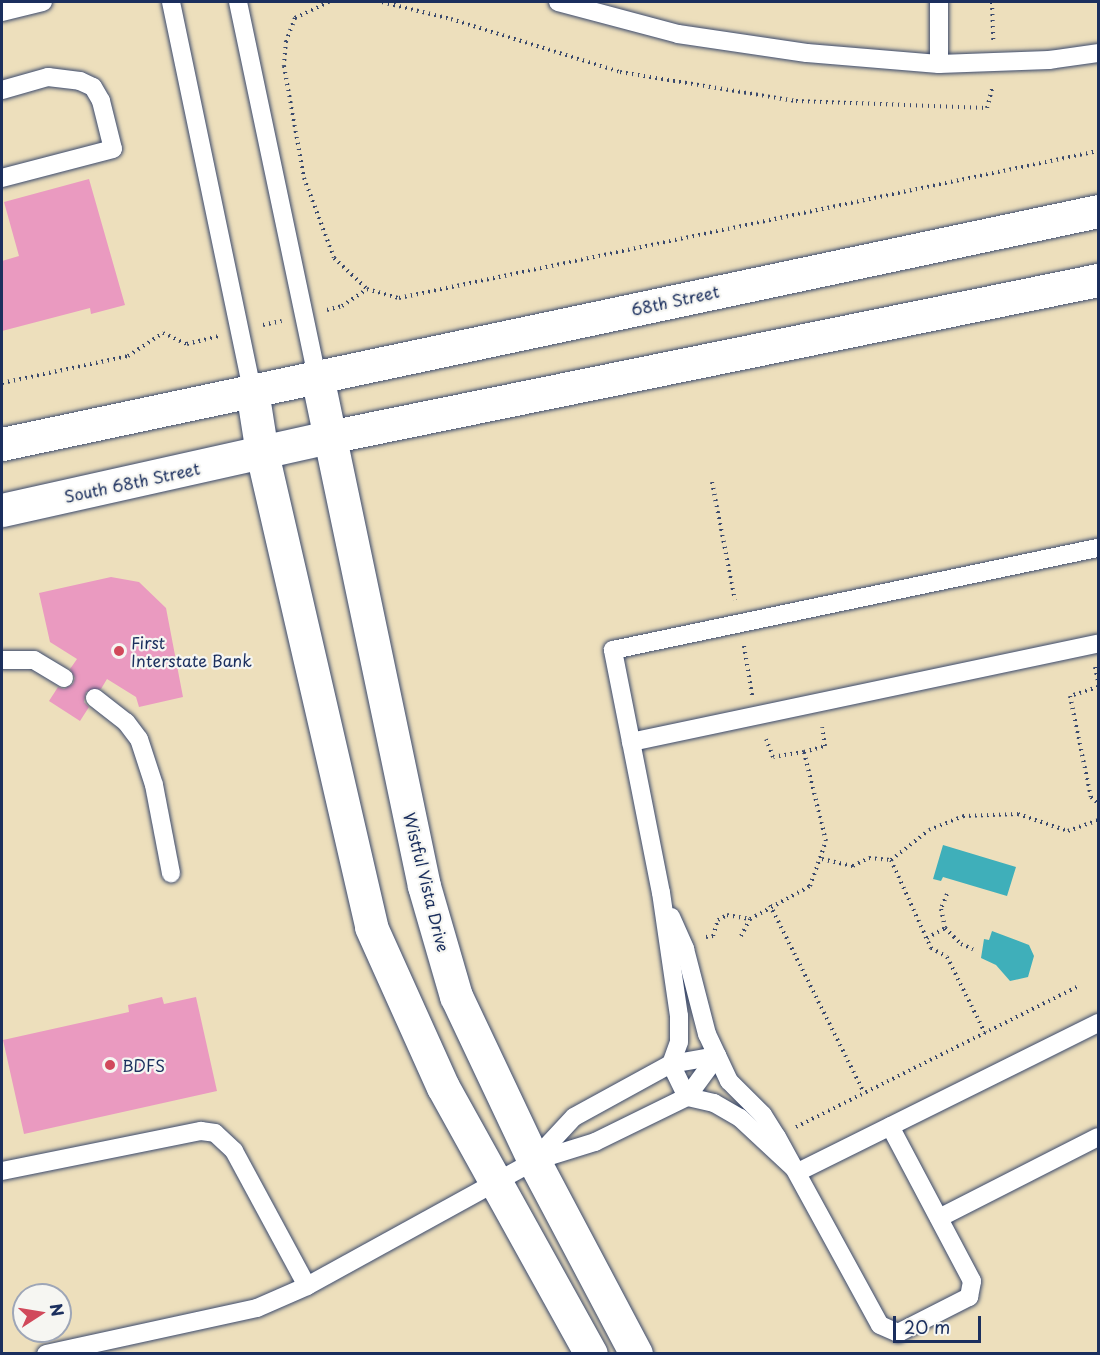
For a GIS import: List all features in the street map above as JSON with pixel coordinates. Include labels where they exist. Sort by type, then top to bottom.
[{"type":"street","name":"68th Street","points":[[252,390],[1098,211]]},
{"type":"street","points":[[262,453],[330,437],[1098,280]]},
{"type":"street","name":"Wistful Vista Drive","points":[[317,376],[424,886],[456,996],[534,1161],[636,1353]]},
{"type":"street","points":[[2,444],[252,390],[262,453],[371,927],[410,1020],[495,1182],[591,1353]]},
{"type":"street","name":"South 68th Street","points":[[2,510],[262,453]]},
{"type":"lane","points":[[2,12],[43,2]]},
{"type":"lane","points":[[171,2],[252,390]]},
{"type":"lane","points":[[238,2],[317,376]]},
{"type":"lane","points":[[558,2],[678,34],[807,53],[939,64],[1098,53]]},
{"type":"lane","points":[[939,2],[939,64]]},
{"type":"lane","points":[[2,90],[48,77],[80,81],[93,87],[101,101],[113,149],[2,178]]},
{"type":"lane","points":[[687,1097],[671,1064],[678,1042],[679,1016],[661,893],[613,650],[1098,548]]},
{"type":"lane","points":[[631,742],[1098,644]]},
{"type":"lane","points":[[2,660],[34,660],[64,678]]},
{"type":"lane","points":[[95,698],[126,722],[140,740],[154,784],[171,873]]},
{"type":"lane","points":[[661,893],[682,942],[707,1034],[729,1082],[763,1115],[777,1137],[880,1325],[898,1333],[969,1297],[972,1281],[890,1126]]},
{"type":"lane","points":[[798,1172],[1098,1023]]},
{"type":"lane","points":[[534,1161],[574,1117],[671,1064],[717,1056]]},
{"type":"lane","points":[[46,1353],[257,1308],[307,1286],[534,1161],[595,1142],[687,1097],[717,1056]]},
{"type":"lane","points":[[687,1097],[714,1103],[740,1118],[798,1172]]},
{"type":"lane","points":[[2,1171],[201,1131],[214,1133],[234,1151],[307,1286]]},
{"type":"lane","points":[[939,1218],[1098,1137]]},
{"type":"path","points":[[329,2],[295,18],[286,41],[284,66],[304,178],[334,258],[366,289],[399,298],[1098,151]]},
{"type":"path","points":[[382,2],[451,19],[620,72],[796,101],[987,108],[993,97],[992,2]]},
{"type":"path","points":[[342,306],[366,289]]},
{"type":"path","points":[[2,383],[128,356],[163,333],[187,344]]},
{"type":"path","points":[[1098,687],[1070,696],[1091,796],[1098,803]]},
{"type":"path","points":[[804,752],[825,746],[824,722]]},
{"type":"path","points":[[822,859],[852,866],[869,858],[891,861],[929,830],[963,816],[1018,814],[1068,831],[1098,820]]},
{"type":"path","points":[[891,861],[931,948],[947,957],[985,1033]]},
{"type":"path","points":[[947,894],[941,909],[945,928],[961,944],[973,949]]},
{"type":"path","points":[[770,905],[864,1093]]},
{"type":"path","points":[[682,942],[713,936],[718,920],[728,915],[750,918]]},
{"type":"path","points":[[927,938],[945,928]]},
{"type":"path","points":[[777,1137],[1079,986]]},
{"type":"water","points":[[943,845],[1016,867],[1007,896],[943,877],[941,881],[933,879]]},
{"type":"water","points":[[992,931],[1029,945],[1034,956],[1028,977],[1010,981],[996,965],[981,958],[984,939],[989,940]]},
{"type":"building","points":[[89,179],[125,305],[91,314],[90,308],[2,331],[2,261],[19,256],[4,202]]},
{"type":"building","name":"First Interstate Bank","points":[[111,577],[139,582],[166,608],[183,697],[139,707],[136,697],[107,679],[101,689],[86,692],[84,702],[89,707],[80,721],[49,701],[58,687],[64,689],[73,684],[75,678],[70,669],[77,659],[50,642],[39,593]]},
{"type":"building","name":"BDFS","points":[[162,997],[164,1004],[196,997],[217,1091],[24,1134],[3,1040],[129,1012],[128,1005]]},
{"type":"place","name":"First Interstate Bank","points":[[119,651]]},
{"type":"place","name":"BDFS","points":[[110,1065]]}]
